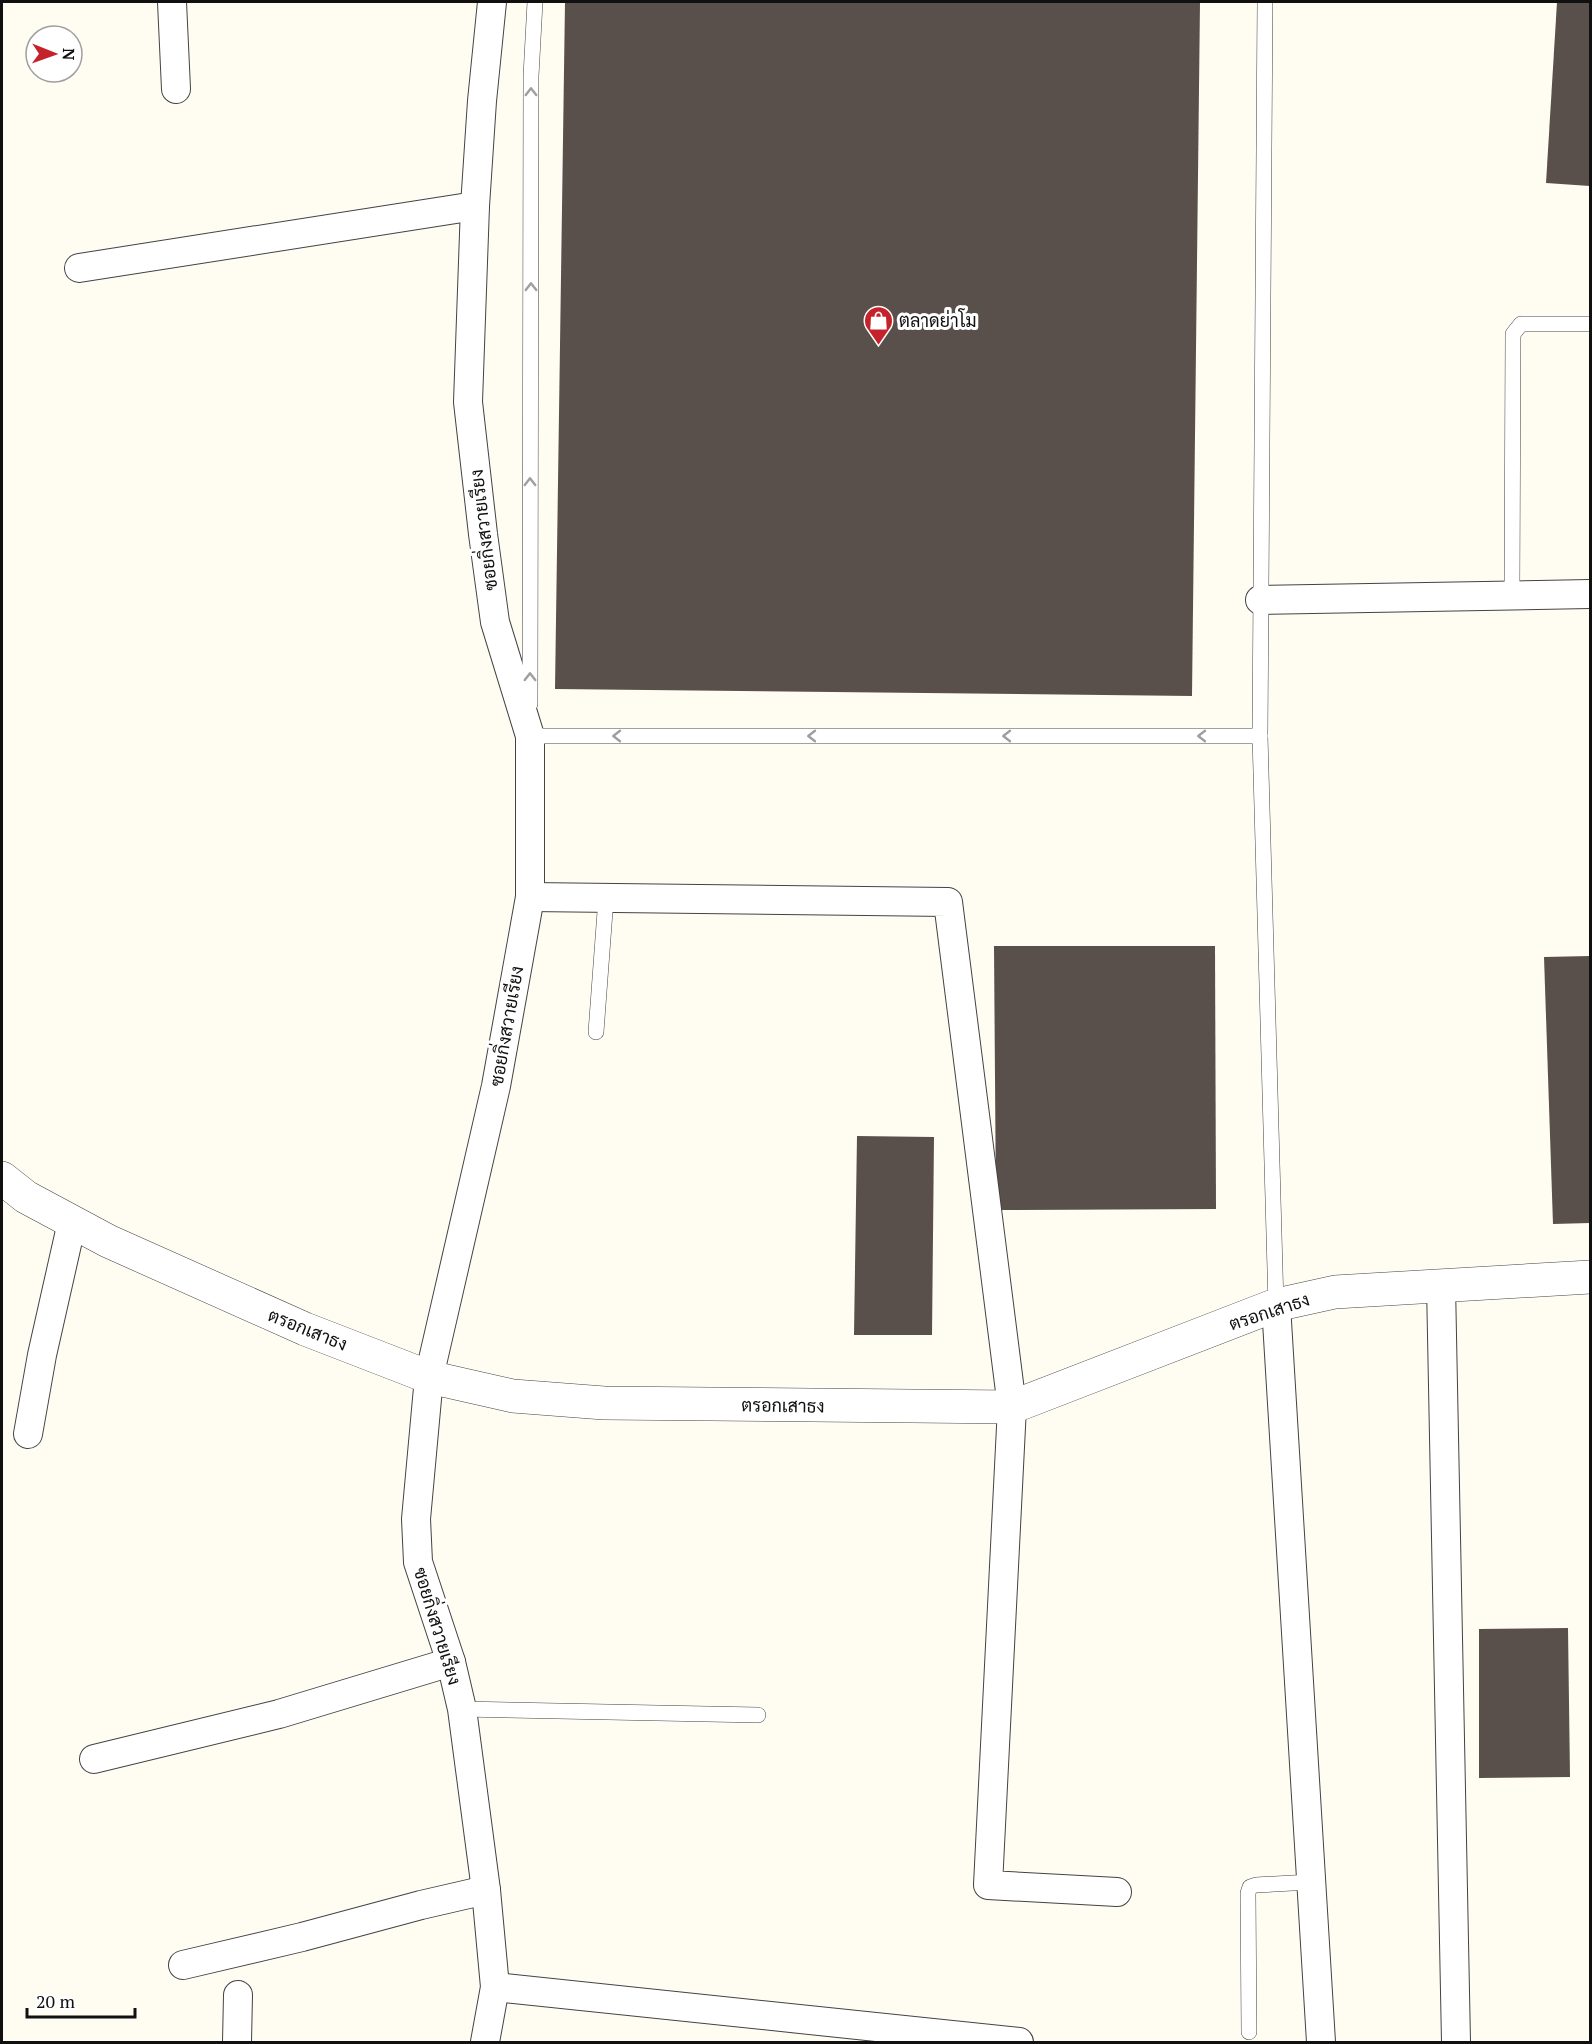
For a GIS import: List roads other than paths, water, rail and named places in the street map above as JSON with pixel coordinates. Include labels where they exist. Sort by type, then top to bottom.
[{"type":"street","points":[[172,2],[176,88]]},
{"type":"street","name":"ซอยกิ่งสวายเรียง","points":[[485,2043],[495,1987],[486,1890],[462,1709],[451,1662],[418,1562],[416,1519],[429,1377],[496,1086],[530,897],[530,736],[495,621],[468,402],[475,206],[492,2]]},
{"type":"street","points":[[79,268],[475,206]]},
{"type":"street","points":[[1260,600],[1590,594]]},
{"type":"street","points":[[530,897],[948,902],[1012,1407],[988,1884],[1117,1892]]},
{"type":"street","name":"ตรอกเสาธง","points":[[2,1178],[26,1197],[108,1241],[305,1329],[429,1377],[513,1396],[604,1403],[1012,1407],[1276,1305],[1335,1292],[1590,1277]]},
{"type":"street","points":[[28,1434],[42,1355],[72,1222]]},
{"type":"street","points":[[1441,1285],[1456,2043]]},
{"type":"street","points":[[1276,1305],[1321,2043]]},
{"type":"street","points":[[94,1759],[279,1714],[451,1662]]},
{"type":"street","points":[[183,1965],[486,1890]]},
{"type":"street","points":[[495,1987],[1019,2043]]},
{"type":"street","points":[[237,1995],[237,2043]]},
{"type":"lane","points":[[535,2],[531,76],[530,736],[1260,736]]},
{"type":"lane","points":[[1265,2],[1260,736],[1276,1305]]},
{"type":"lane","points":[[1512,595],[1513,334],[1521,324],[1590,324]]},
{"type":"lane","points":[[596,1032],[606,898]]},
{"type":"lane","points":[[462,1709],[758,1716]]},
{"type":"lane","points":[[1250,2032],[1248,1893],[1250,1887],[1311,1882]]},
{"type":"place","name":"ตลาดย่าโม","points":[[878,346]]}]
